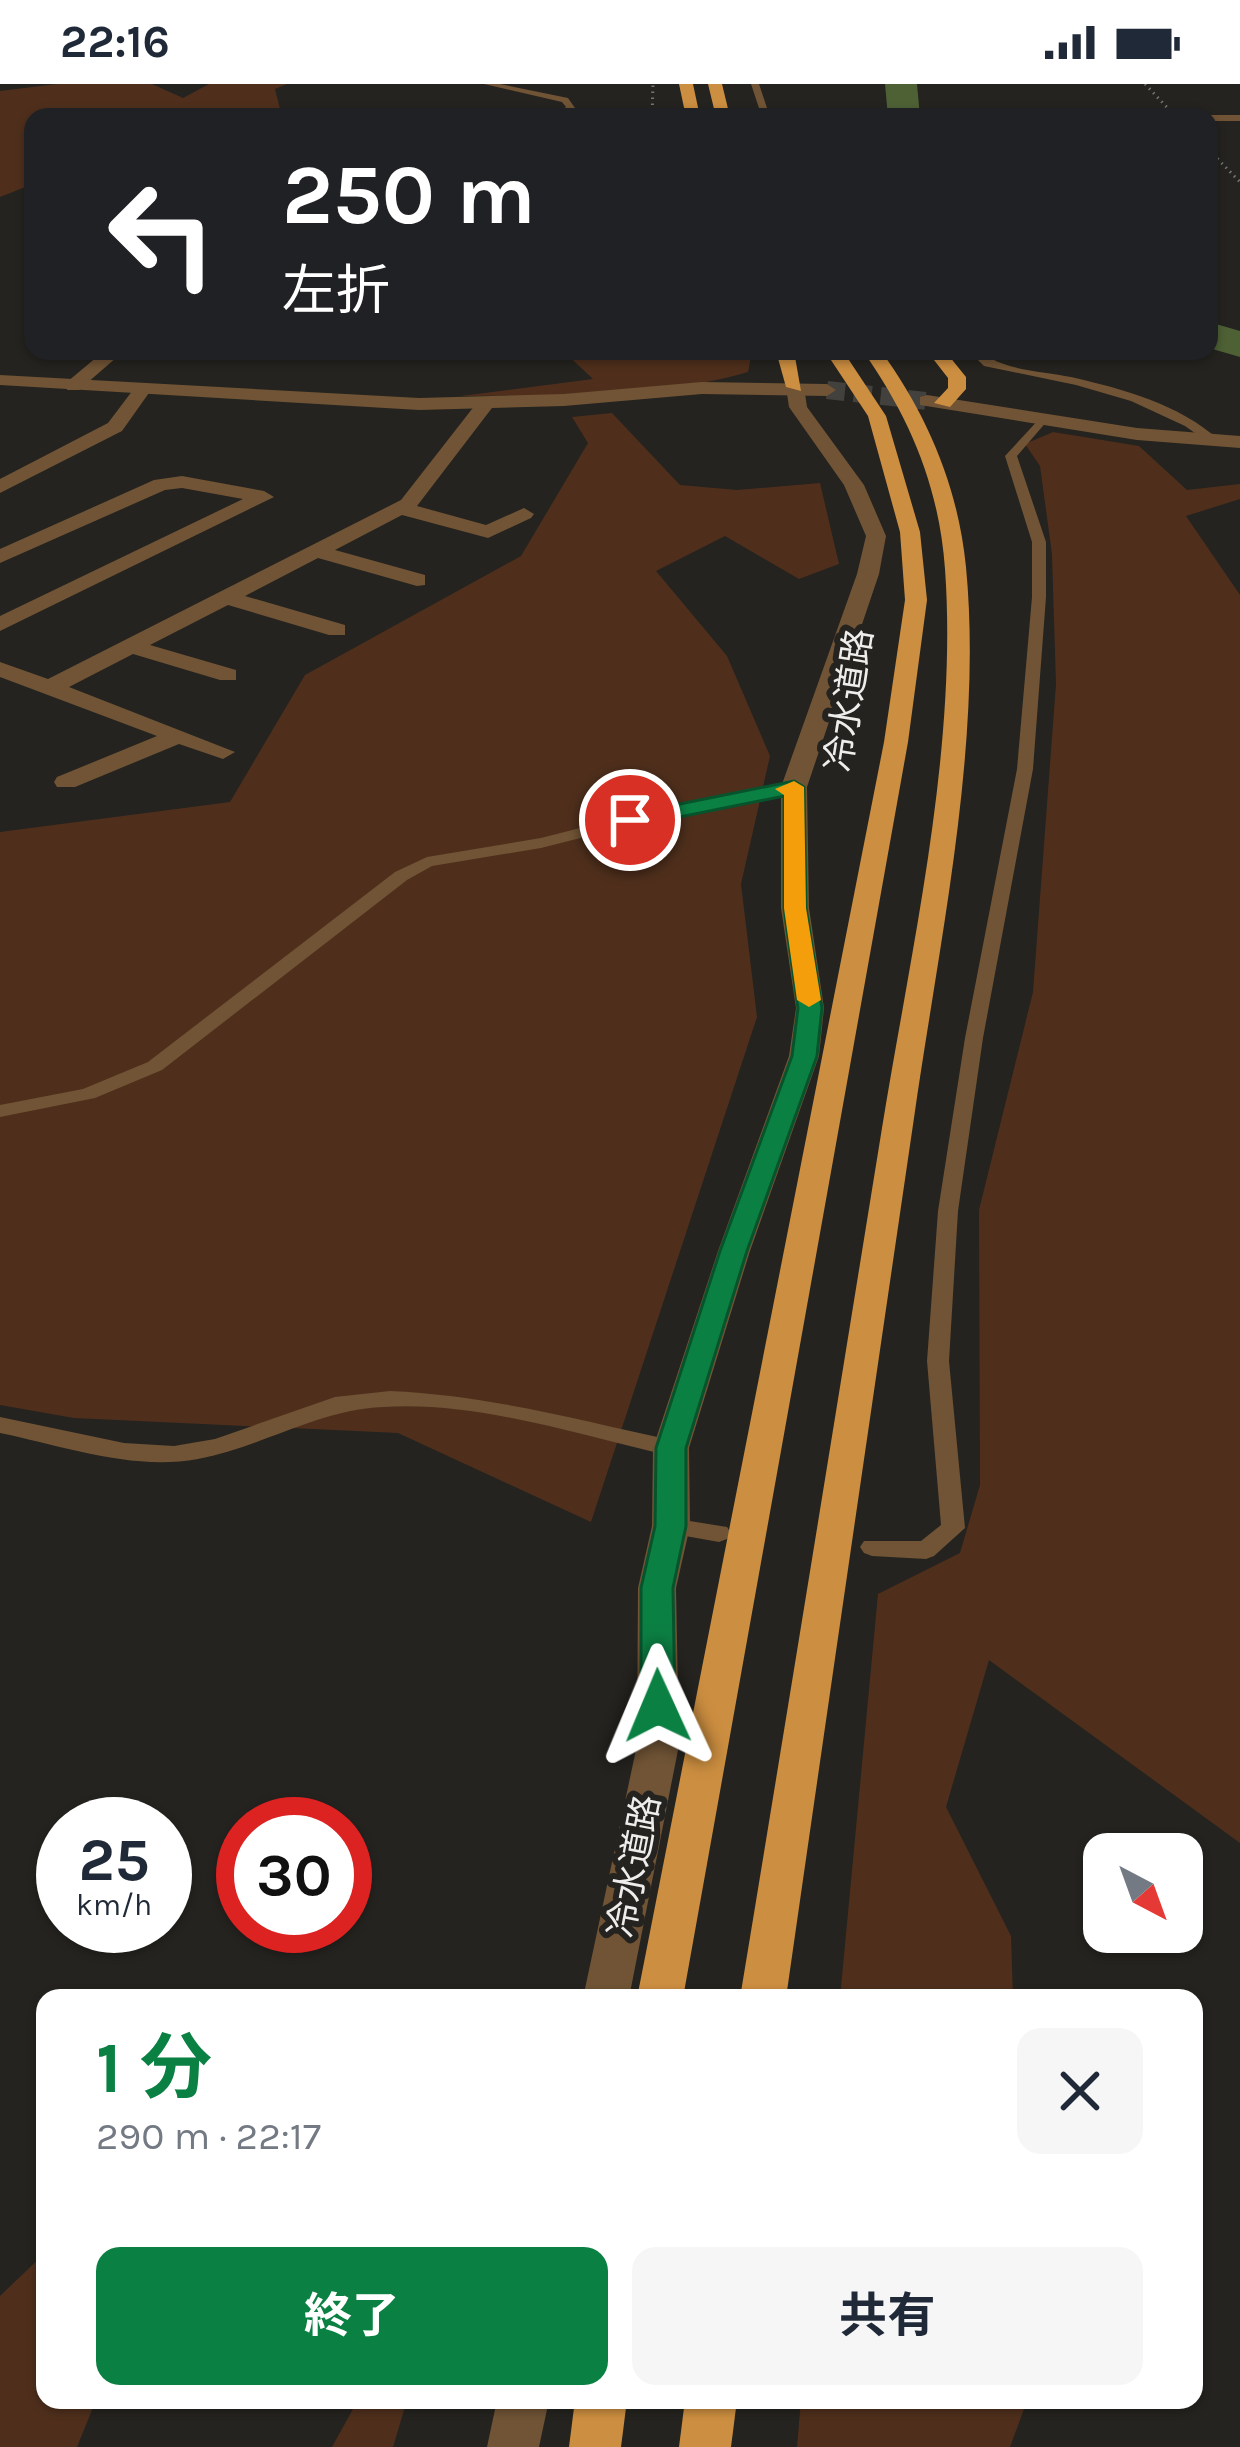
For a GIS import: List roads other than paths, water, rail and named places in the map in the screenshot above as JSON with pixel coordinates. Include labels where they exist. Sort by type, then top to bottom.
[{"type":"highway","points":[[788,360],[795,387]]},
{"type":"highway","name":"冷水道路","points":[[662,1989],[892,764],[916,600],[910,532],[877,416],[840,360]]},
{"type":"highway","points":[[764,1989],[955,745],[961,599],[950,532],[916,416],[878,360]]},
{"type":"highway","points":[[935,402],[957,389],[957,376],[944,360]]},
{"type":"highway","points":[[595,2447],[601,2409]]},
{"type":"highway","points":[[705,2447],[709,2409]]},
{"type":"street","points":[[73,386],[104,360]]},
{"type":"street","points":[[0,380],[486,404],[795,387],[827,390]]},
{"type":"street","points":[[608,1989],[658,1744],[657,1588],[670,1526],[671,1448],[734,1251],[804,1056],[810,1008],[795,908],[794,787],[868,574],[876,536],[854,485],[798,406],[795,387]]},
{"type":"street","points":[[0,487],[115,427],[142,389]]},
{"type":"street","points":[[935,402],[1042,421],[1240,442]]},
{"type":"street","points":[[48,688],[400,508],[486,404]]},
{"type":"street","points":[[0,557],[161,484],[182,482],[264,497],[0,624]]},
{"type":"street","points":[[400,508],[488,532],[524,514]]},
{"type":"street","points":[[316,551],[418,580]]},
{"type":"street","points":[[226,597],[337,631]]},
{"type":"street","points":[[131,646],[228,675]]},
{"type":"street","points":[[0,669],[224,752]]},
{"type":"street","points":[[66,782],[178,736]]},
{"type":"street","points":[[513,2447],[521,2409]]},
{"type":"lane","points":[[488,84],[565,100],[571,108]]},
{"type":"lane","points":[[984,360],[1104,388],[1187,418],[1213,440]]},
{"type":"lane","points":[[872,1547],[926,1550],[953,1528],[938,1361],[948,1211],[974,1038],[1025,769],[1040,542],[1011,455],[1042,421]]},
{"type":"lane","points":[[0,1111],[88,1094],[155,1066],[346,916],[428,862],[541,843],[674,809],[794,787]]},
{"type":"lane","points":[[0,1425],[153,1454],[199,1451],[355,1401],[398,1400],[503,1412],[671,1448]]},
{"type":"lane","points":[[670,1526],[719,1533]]},
{"type":"waterway","points":[[901,84],[903,108]]},
{"type":"waterway","points":[[1218,337],[1240,345]]},
{"type":"tunnel","points":[[827,390],[927,401]]}]
